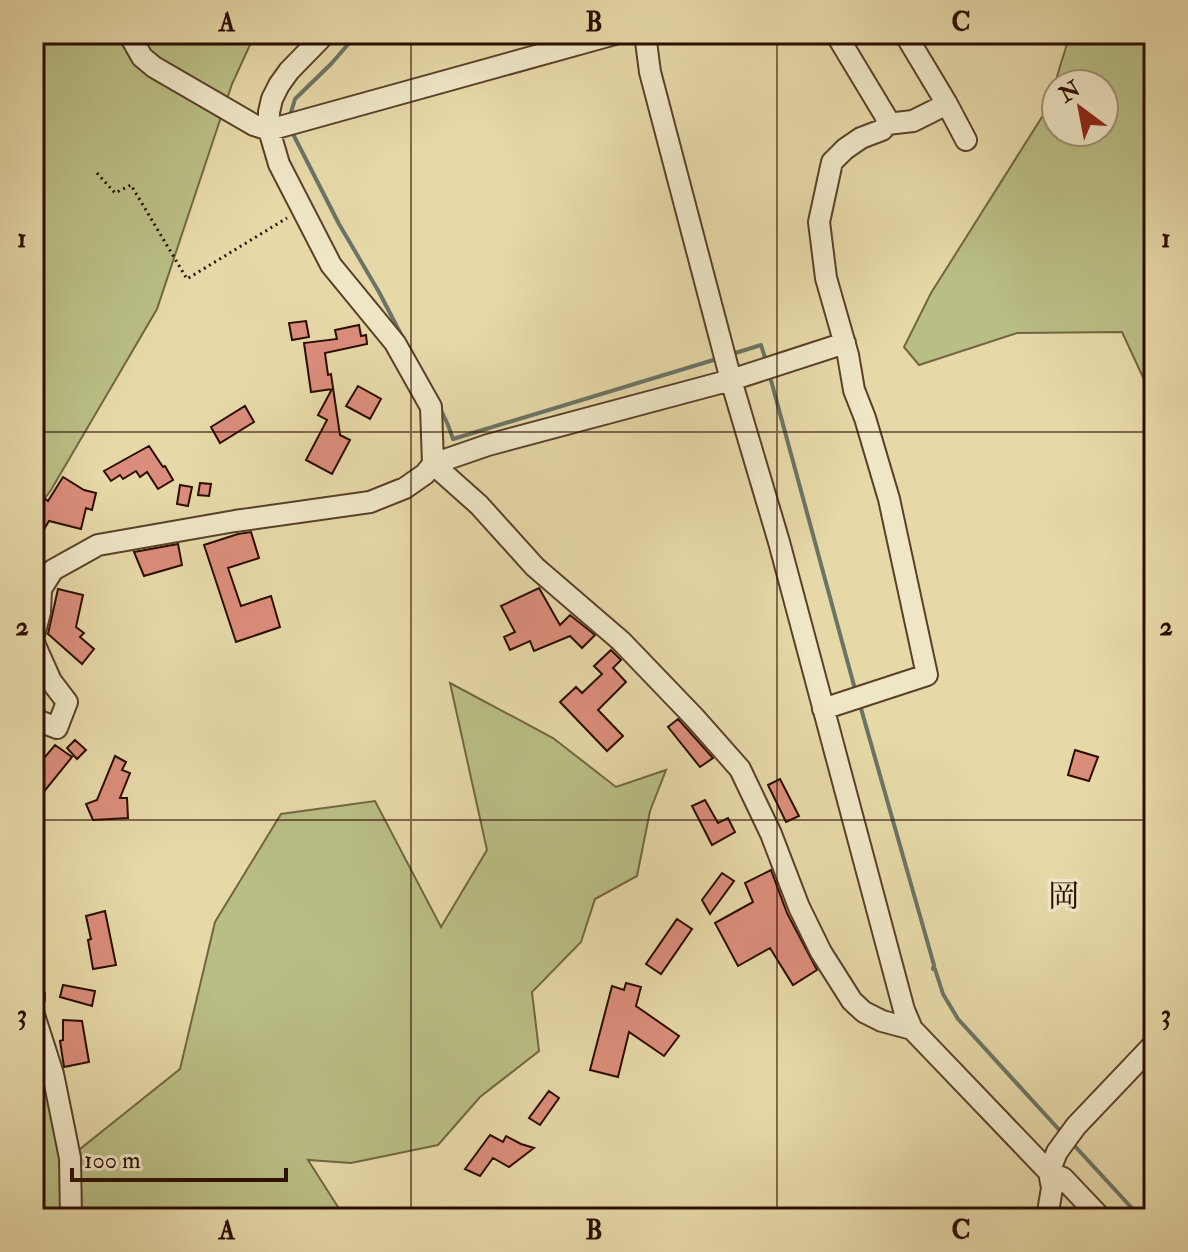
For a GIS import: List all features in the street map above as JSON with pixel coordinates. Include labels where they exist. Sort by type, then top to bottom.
[{"type":"street","points":[[129,34],[142,57],[166,75],[254,125],[269,130],[615,34]]},
{"type":"street","points":[[325,34],[279,85],[269,112],[269,130],[279,164],[331,265],[395,343],[431,407],[433,464],[479,505],[535,567],[621,641],[740,769],[771,834],[799,907],[821,952],[852,1001],[864,1012],[882,1021],[912,1029]]},
{"type":"street","points":[[645,34],[650,72],[731,380],[779,542],[900,995],[912,1029],[1049,1172],[1063,1178],[1101,1218]]},
{"type":"street","points":[[836,34],[886,117],[887,124]]},
{"type":"street","points":[[905,34],[966,140]]},
{"type":"street","points":[[823,709],[927,675],[889,499],[854,390],[845,343],[826,278],[819,222],[825,192],[832,162],[845,149],[861,138],[882,130],[887,124],[913,121],[947,104]]},
{"type":"street","points":[[34,635],[40,612],[41,589],[53,570],[98,545],[370,502],[405,488],[433,464],[488,445],[731,380],[845,343]]},
{"type":"street","points":[[34,643],[51,681],[67,702],[57,728],[34,719]]},
{"type":"street","points":[[34,1015],[53,1074],[70,1158],[71,1218]]},
{"type":"street","points":[[1047,1218],[1052,1188],[1049,1172],[1057,1152],[1076,1126],[1154,1044]]},
{"type":"path","points":[[97,173],[115,193],[131,185],[187,279],[302,208]]},
{"type":"green space","points":[[34,34],[255,34],[232,84],[157,309],[51,490],[34,513]]},
{"type":"green space","points":[[1070,34],[1154,34],[1154,401],[1122,332],[1017,333],[919,365],[904,347],[931,293],[1040,120],[1040,148],[1120,148],[1120,68],[1060,68]]},
{"type":"green space","points":[[450,683],[553,738],[616,787],[666,770],[650,811],[637,876],[595,899],[581,942],[532,992],[539,1051],[480,1097],[438,1145],[351,1163],[308,1160],[345,1218],[34,1218],[34,1053],[70,1157],[180,1069],[215,922],[281,814],[375,801],[441,927],[487,850]]},
{"type":"building","points":[[306,321],[309,337],[292,340],[289,323]]},
{"type":"building","points":[[359,325],[361,336],[366,335],[367,344],[325,353],[328,375],[331,374],[340,435],[350,440],[332,474],[306,460],[327,420],[318,415],[332,389],[311,392],[304,343],[337,339],[335,330]]},
{"type":"building","points":[[358,386],[381,399],[370,419],[346,406]]},
{"type":"building","points":[[245,406],[254,422],[220,443],[211,427]]},
{"type":"building","points":[[149,446],[173,480],[158,489],[147,472],[140,477],[136,471],[123,479],[120,475],[111,481],[104,471]]},
{"type":"building","points":[[63,477],[84,490],[96,493],[92,510],[86,508],[81,529],[49,521],[34,546],[34,506],[41,496],[48,501]]},
{"type":"building","points":[[200,483],[211,484],[209,496],[198,495]]},
{"type":"building","points":[[180,485],[192,487],[188,506],[177,504]]},
{"type":"building","points":[[251,532],[259,558],[228,568],[241,606],[271,596],[280,627],[236,642],[204,545]]},
{"type":"building","points":[[178,544],[182,565],[144,576],[134,552]]},
{"type":"building","points":[[539,588],[560,625],[570,615],[595,635],[582,648],[570,636],[534,651],[530,641],[510,650],[504,637],[515,632],[501,606]]},
{"type":"building","points":[[58,589],[83,595],[76,627],[84,633],[80,637],[94,649],[82,664],[48,634]]},
{"type":"building","points":[[611,650],[621,660],[613,668],[626,682],[598,710],[623,736],[607,751],[560,702],[576,687],[582,693],[602,674],[594,666]]},
{"type":"building","points":[[678,719],[713,758],[700,767],[668,727]]},
{"type":"building","points":[[75,740],[86,750],[77,759],[67,748]]},
{"type":"building","points":[[55,745],[72,757],[34,804],[34,770]]},
{"type":"building","points":[[1075,750],[1098,757],[1089,781],[1068,775]]},
{"type":"building","points":[[115,756],[126,762],[122,770],[130,773],[120,798],[127,798],[128,818],[93,820],[86,804],[97,800]]},
{"type":"building","points":[[780,779],[799,816],[786,822],[768,785]]},
{"type":"building","points":[[705,800],[718,823],[728,818],[735,832],[712,845],[692,806]]},
{"type":"building","points":[[771,870],[787,913],[817,970],[793,985],[770,948],[738,966],[715,923],[753,902],[745,883]]},
{"type":"building","points":[[722,873],[734,881],[710,914],[702,900]]},
{"type":"building","points":[[105,911],[116,965],[93,969],[86,916]]},
{"type":"building","points":[[677,919],[692,929],[661,974],[646,964]]},
{"type":"building","points":[[626,983],[641,987],[636,1006],[679,1036],[664,1056],[629,1032],[618,1077],[590,1070],[612,986],[624,990]]},
{"type":"building","points":[[63,985],[95,991],[92,1006],[60,997]]},
{"type":"building","points":[[63,1020],[82,1021],[89,1062],[64,1067],[60,1041],[63,1040]]},
{"type":"building","points":[[549,1091],[559,1098],[540,1125],[529,1118]]},
{"type":"building","points":[[490,1135],[503,1142],[506,1136],[534,1148],[509,1167],[493,1158],[480,1176],[465,1169]]},
{"type":"waterway","points":[[289,119],[295,99],[357,34]]},
{"type":"waterway","points":[[292,132],[405,342]]},
{"type":"waterway","points":[[732,354],[761,345],[766,361]]},
{"type":"waterway","points":[[439,406],[453,439],[720,358]]},
{"type":"waterway","points":[[769,373],[856,693]]},
{"type":"waterway","points":[[860,705],[933,969],[943,994],[958,1019],[1063,1134]]},
{"type":"waterway","points":[[1072,1143],[1141,1218]]},
{"type":"district","name":"岡","points":[[1064,896]]}]
